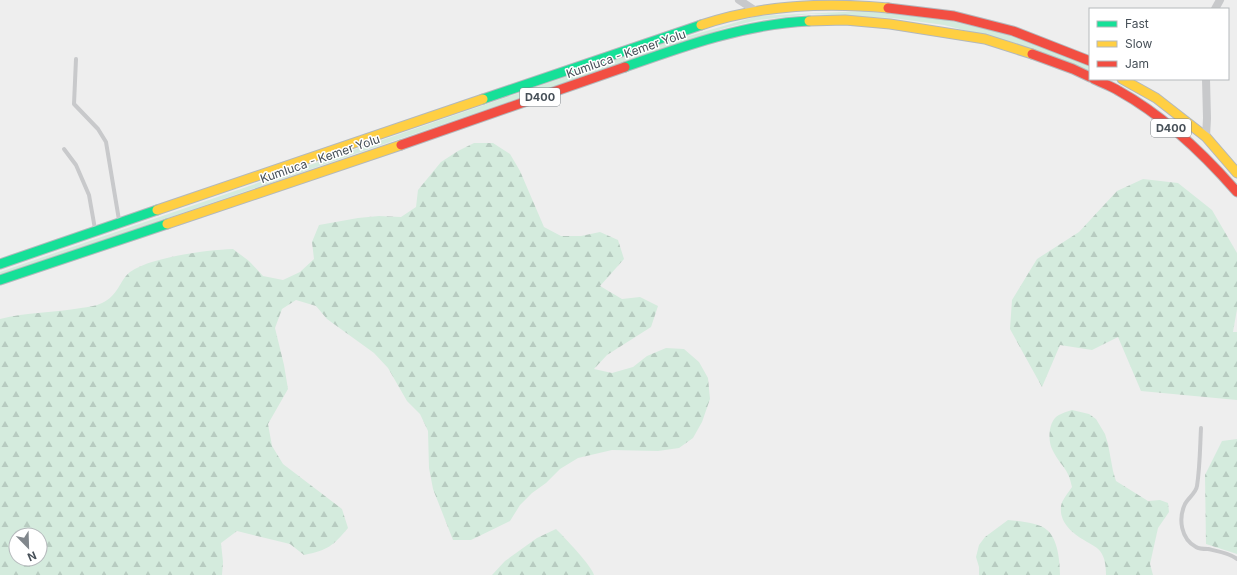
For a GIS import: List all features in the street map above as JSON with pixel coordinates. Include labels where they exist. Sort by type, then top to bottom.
[{"type":"highway","name":"Kumluca - Kemer Yolu","points":[[0,264],[707,23],[756,11],[794,7],[875,7],[954,16],[1013,31],[1089,61]]},
{"type":"highway","name":"Kumluca - Kemer Yolu","points":[[0,280],[491,114],[691,44],[744,30],[793,22],[844,20],[890,24],[985,39],[1073,68],[1089,76]]},
{"type":"highway","name":"D400","points":[[1096,80],[1123,93],[1173,129],[1220,172],[1237,192]]},
{"type":"highway","name":"D400","points":[[1124,80],[1156,98],[1206,137],[1237,173]]},
{"type":"street","points":[[739,0],[756,11]]},
{"type":"street","points":[[1206,80],[1206,137]]},
{"type":"lane","points":[[76,59],[74,104],[98,129],[106,142],[120,224]]},
{"type":"lane","points":[[64,149],[76,165],[89,195],[96,232]]},
{"type":"lane","points":[[1201,428],[1200,463],[1197,489],[1185,504],[1180,519],[1182,530],[1185,538],[1196,548],[1213,550],[1237,558]]},
{"type":"green space","points":[[865,11],[946,20],[1005,34],[1089,65],[1089,71],[1003,40],[944,25],[893,18],[811,14],[758,20],[725,28],[0,275],[0,272],[655,46],[758,16]]},
{"type":"green space","points":[[474,143],[493,143],[510,154],[520,171],[544,227],[561,236],[581,236],[600,232],[618,240],[624,259],[600,286],[622,299],[640,297],[658,306],[651,327],[607,355],[594,369],[612,373],[633,367],[647,356],[666,348],[684,349],[699,362],[708,378],[710,399],[702,422],[693,438],[679,448],[658,451],[612,450],[578,458],[560,469],[546,483],[532,493],[520,505],[510,521],[471,540],[453,540],[433,489],[429,468],[428,431],[420,414],[407,401],[388,368],[374,353],[327,319],[316,306],[296,300],[282,309],[275,328],[288,389],[268,424],[272,446],[283,464],[342,509],[348,528],[334,543],[325,549],[304,555],[290,544],[237,531],[221,543],[223,562],[222,575],[0,575],[0,319],[20,315],[71,310],[97,305],[108,300],[126,276],[139,267],[165,258],[209,251],[233,249],[249,261],[263,276],[283,280],[300,272],[314,259],[312,242],[319,225],[358,218],[379,216],[401,217],[416,207],[418,190],[441,162]]},
{"type":"green space","points":[[1143,179],[1178,183],[1212,210],[1237,253],[1237,309],[1233,332],[1237,332],[1237,400],[1141,391],[1118,337],[1092,350],[1060,345],[1042,387],[1010,329],[1012,300],[1037,259],[1079,232],[1117,191]]},
{"type":"green space","points":[[1072,410],[1089,414],[1096,419],[1105,434],[1116,481],[1148,501],[1160,500],[1168,503],[1169,512],[1158,528],[1150,564],[1153,575],[1106,575],[1102,553],[1095,546],[1075,534],[1064,522],[1061,506],[1072,487],[1066,471],[1051,448],[1050,430],[1055,418]]},
{"type":"green space","points":[[1237,439],[1237,554],[1206,544],[1205,475],[1222,441]]},
{"type":"green space","points":[[1008,520],[1034,524],[1044,528],[1051,534],[1059,557],[1060,575],[979,575],[979,567],[976,557],[979,545],[985,537]]},
{"type":"green space","points":[[556,529],[583,558],[594,575],[492,575],[505,561],[537,538]]},
{"type":"traffic: fast","points":[[625,67],[670,51],[738,31],[762,26],[809,21]]},
{"type":"traffic: fast","points":[[483,99],[701,25]]},
{"type":"traffic: fast","points":[[0,264],[157,210]]},
{"type":"traffic: fast","points":[[0,280],[167,224]]},
{"type":"traffic: slow","points":[[701,25],[723,18],[770,9],[817,5],[888,8]]},
{"type":"traffic: slow","points":[[809,21],[845,20],[890,24],[985,39],[1032,54]]},
{"type":"traffic: slow","points":[[1124,80],[1156,98],[1206,137],[1237,173]]},
{"type":"traffic: slow","points":[[157,210],[483,99]]},
{"type":"traffic: slow","points":[[167,224],[401,145]]},
{"type":"traffic: jam","points":[[888,8],[954,16],[1013,31],[1089,61]]},
{"type":"traffic: jam","points":[[1032,54],[1089,77]]},
{"type":"traffic: jam","points":[[401,145],[625,67]]},
{"type":"traffic: jam","points":[[1096,80],[1116,89],[1152,112],[1197,149],[1237,192]]}]
